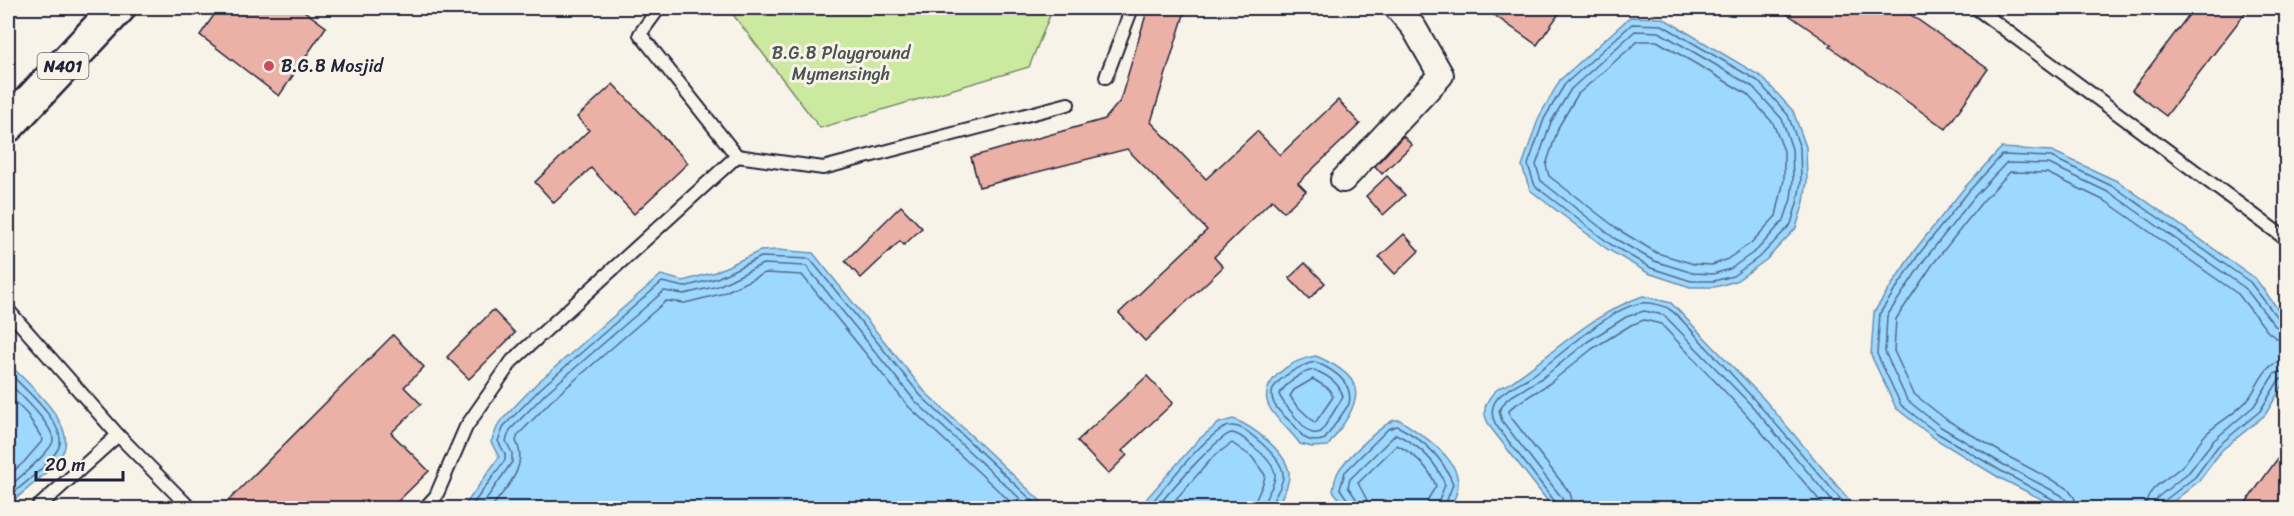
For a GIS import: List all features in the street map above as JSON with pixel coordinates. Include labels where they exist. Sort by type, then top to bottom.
[{"type":"highway","name":"N401","points":[[8,125],[118,8]]},
{"type":"street","points":[[1343,180],[1441,75],[1414,28],[1397,8]]},
{"type":"lane","points":[[659,8],[639,34],[737,156],[823,168],[1068,104]]},
{"type":"lane","points":[[1106,78],[1132,8]]},
{"type":"lane","points":[[1976,8],[2286,239]]},
{"type":"lane","points":[[425,508],[436,495],[466,427],[512,361],[737,156]]},
{"type":"lane","points":[[8,310],[118,435],[190,508]]},
{"type":"lane","points":[[37,508],[118,435]]},
{"type":"green space","name":"B.G.B Playground Mymensingh","points":[[728,8],[1053,8],[1029,67],[820,128]]},
{"type":"water","points":[[1630,17],[1663,18],[1762,77],[1793,111],[1806,147],[1807,181],[1804,202],[1796,228],[1766,260],[1736,281],[1715,287],[1690,287],[1648,273],[1607,249],[1530,190],[1522,166],[1539,117],[1560,80]]},
{"type":"water","points":[[2001,148],[2052,151],[2119,182],[2255,278],[2286,320],[2285,382],[2265,415],[2222,450],[2199,481],[2165,508],[2059,508],[1998,477],[1934,438],[1896,408],[1871,355],[1874,312],[1914,251],[1965,187]]},
{"type":"water","points":[[760,251],[813,253],[925,392],[1048,508],[463,508],[499,457],[491,442],[499,423],[537,383],[661,275],[683,281],[715,272]]},
{"type":"water","points":[[1643,296],[1671,303],[1763,398],[1856,508],[1553,508],[1491,428],[1485,416],[1486,405],[1499,388],[1524,373],[1589,324],[1606,313]]},
{"type":"water","points":[[1316,356],[1347,375],[1354,385],[1356,395],[1347,418],[1328,446],[1312,447],[1300,444],[1278,419],[1268,403],[1267,394],[1270,384],[1282,370],[1300,360]]},
{"type":"water","points":[[8,363],[56,415],[65,439],[64,450],[55,464],[8,505]]},
{"type":"water","points":[[1233,419],[1267,440],[1287,465],[1288,482],[1276,508],[1144,508],[1147,498],[1198,440],[1219,423]]},
{"type":"water","points":[[1394,420],[1400,420],[1424,436],[1436,446],[1454,468],[1458,481],[1456,494],[1448,508],[1347,508],[1333,491],[1338,472],[1348,460],[1373,435]]},
{"type":"building","name":"B.G.B Mosjid","points":[[219,8],[300,8],[326,27],[279,96],[200,35]]},
{"type":"building","points":[[1148,8],[1186,8],[1151,122],[1206,179],[1257,131],[1280,155],[1338,100],[1360,124],[1298,183],[1306,191],[1284,212],[1272,200],[1214,257],[1223,267],[1145,341],[1119,313],[1207,230],[1127,149],[979,187],[971,157],[1105,119],[1120,101]]},
{"type":"building","points":[[1484,8],[1563,8],[1537,45]]},
{"type":"building","points":[[1779,8],[1901,8],[1988,69],[1946,129]]},
{"type":"building","points":[[2194,8],[2249,8],[2166,116],[2132,90]]},
{"type":"building","points":[[613,84],[688,163],[634,214],[591,168],[554,203],[535,182],[589,130],[577,117]]},
{"type":"building","points":[[1403,136],[1412,145],[1382,174],[1375,166]]},
{"type":"building","points":[[1387,176],[1405,195],[1383,215],[1366,196]]},
{"type":"building","points":[[901,206],[922,228],[904,245],[900,241],[861,278],[845,261]]},
{"type":"building","points":[[1404,234],[1419,251],[1395,274],[1379,257]]},
{"type":"building","points":[[1305,263],[1325,283],[1309,299],[1289,278]]},
{"type":"building","points":[[493,310],[515,333],[469,379],[447,357]]},
{"type":"building","points":[[393,335],[424,367],[404,387],[421,404],[391,433],[429,471],[391,508],[221,508]]},
{"type":"building","points":[[1147,376],[1173,403],[1122,451],[1127,455],[1108,474],[1077,441]]},
{"type":"building","points":[[2286,447],[2286,508],[2242,508]]},
{"type":"place","name":"B.G.B Mosjid","points":[[269,66]]}]
